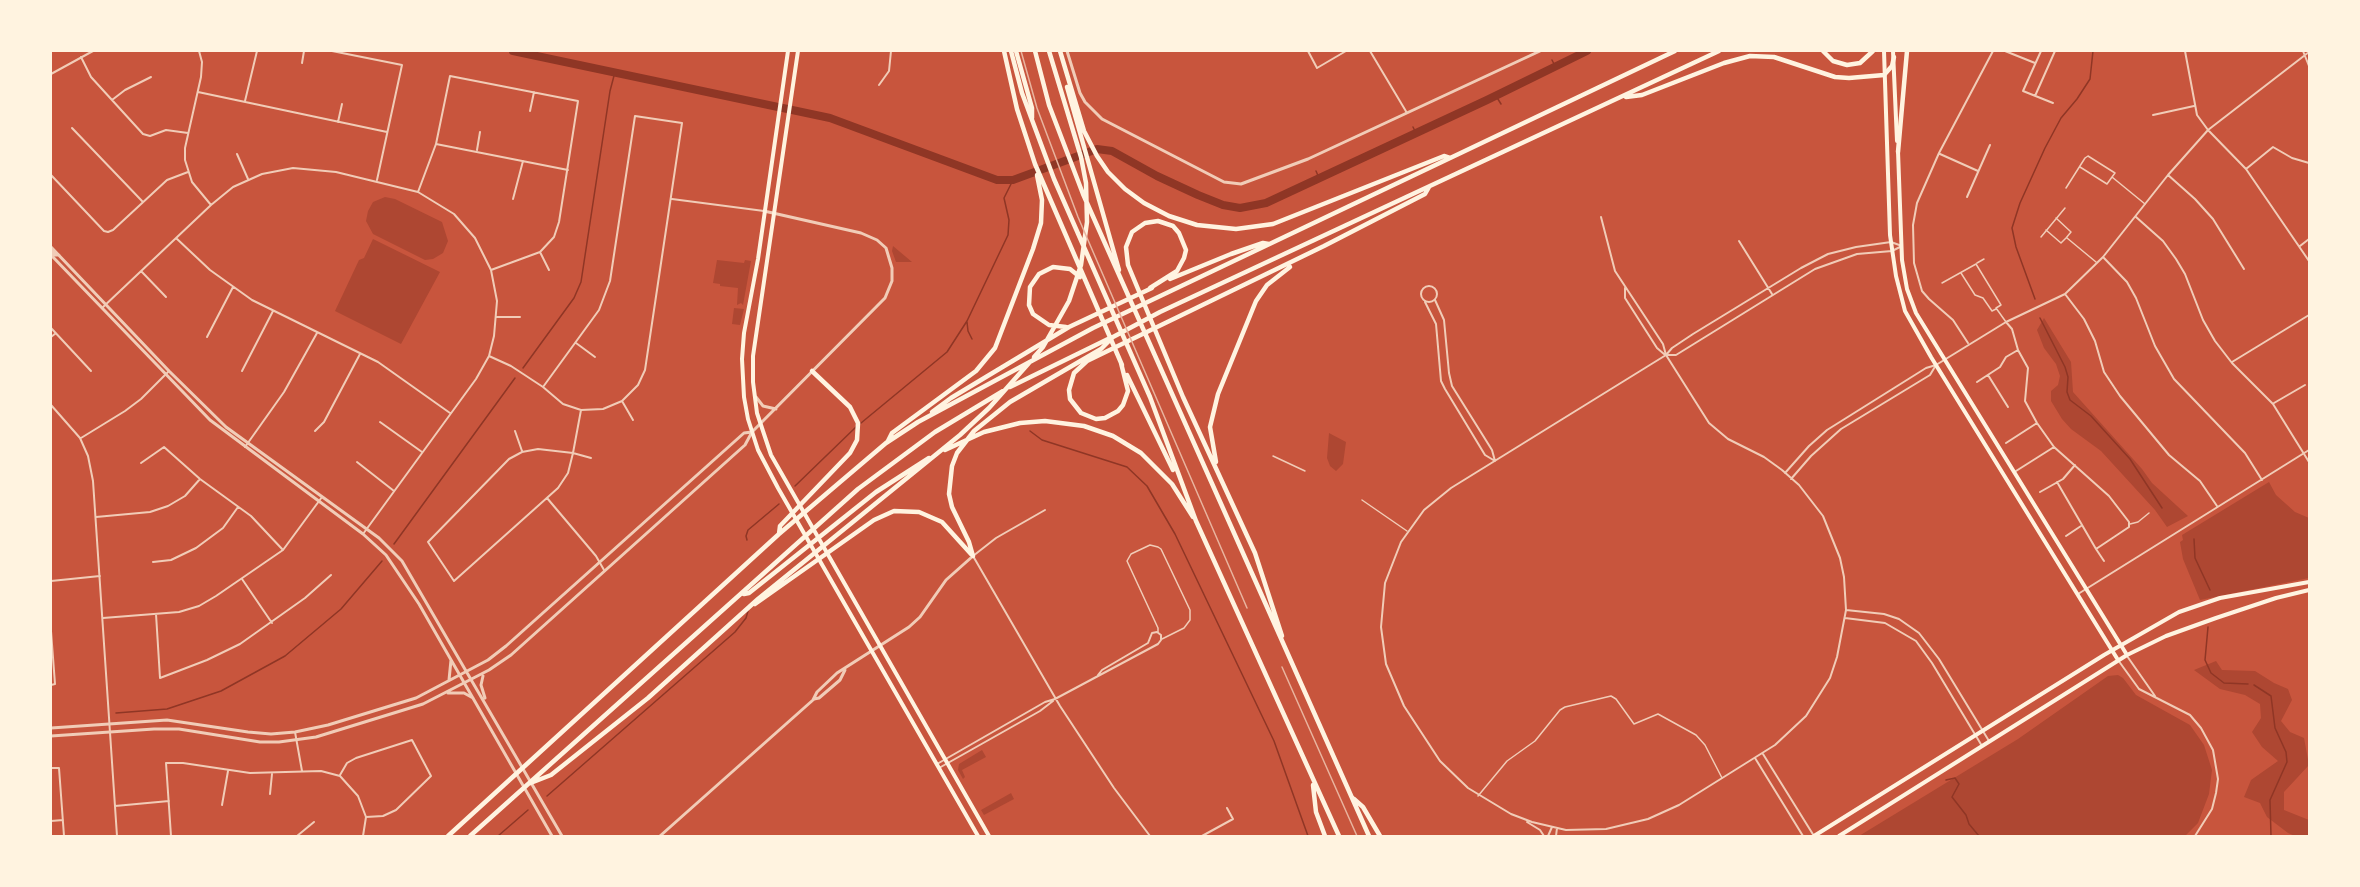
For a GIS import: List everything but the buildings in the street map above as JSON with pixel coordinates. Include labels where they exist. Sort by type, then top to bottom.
[{"type":"highway","points":[[1004,51],[1012,90],[1042,189],[1121,363],[1181,484]]},
{"type":"highway","points":[[1011,51],[1032,123],[1054,179],[1150,397],[1196,520],[1339,836]]},
{"type":"highway","points":[[1016,51],[1032,108],[1032,123]]},
{"type":"highway","points":[[1035,51],[1049,105],[1074,171],[1369,836]]},
{"type":"highway","points":[[528,784],[551,775],[618,723],[758,599],[944,448],[976,420],[1043,347],[1072,295],[1081,266],[1087,231],[1088,200],[1081,157],[1048,51]]},
{"type":"highway","points":[[1059,51],[1094,187],[1122,281]]},
{"type":"highway","points":[[1059,51],[1078,115],[1094,150],[1117,182],[1144,203],[1169,216],[1197,225],[1224,229],[1260,227],[1285,220],[1444,156],[1450,158]]},
{"type":"highway","points":[[918,422],[1094,328],[1675,51]]},
{"type":"highway","points":[[1121,363],[1128,391],[1124,405],[1119,411],[1105,418],[1096,419],[1081,413],[1070,399],[1071,381],[1079,367],[1113,337],[1160,312],[1719,51]]},
{"type":"highway","points":[[1823,51],[1833,61],[1847,65],[1860,63],[1873,51]]},
{"type":"highway","points":[[1898,152],[1907,51]]},
{"type":"highway","points":[[1621,98],[1642,95],[1724,63],[1750,56],[1774,57],[1835,77],[1884,75],[1892,66],[1893,54]]},
{"type":"highway","points":[[470,836],[826,518],[883,469],[945,425],[1019,382],[1165,322],[1324,246],[1425,194],[1429,186]]},
{"type":"highway","points":[[886,443],[892,433],[976,370],[995,348],[1038,236],[1042,211],[1042,189]]},
{"type":"highway","points":[[1150,288],[1177,271],[1184,258],[1185,250],[1179,233],[1173,226],[1158,221],[1144,223],[1132,232],[1128,239],[1126,256],[1160,343],[1256,553],[1275,608],[1286,651]]},
{"type":"highway","points":[[448,836],[780,530],[886,443],[951,398],[1069,327],[1150,288],[1231,254],[1263,243],[1269,244]]},
{"type":"highway","points":[[1218,471],[1211,444],[1210,420],[1218,394],[1256,301],[1267,285],[1280,274],[1324,246]]},
{"type":"highway","points":[[1069,327],[1049,325],[1033,314],[1028,296],[1034,280],[1046,270],[1061,267],[1070,269],[1084,282],[1092,295]]},
{"type":"highway","points":[[973,556],[969,542],[957,520],[950,494],[952,466],[964,441],[1010,402],[1101,348]]},
{"type":"highway","points":[[780,530],[854,446],[858,432],[855,415],[843,400],[812,371]]},
{"type":"highway","points":[[741,595],[749,593],[876,492],[930,457],[984,432],[1007,425],[1058,422],[1084,426],[1113,436],[1141,453],[1161,471],[1196,520]]},
{"type":"highway","points":[[750,607],[861,529],[894,511],[919,512],[942,522],[973,556]]},
{"type":"highway","points":[[1312,779],[1316,812],[1325,836]]},
{"type":"highway","points":[[1353,798],[1363,807],[1380,836]]},
{"type":"main road","points":[[788,51],[765,212],[744,333],[742,359],[744,397],[752,432],[758,450],[778,489],[978,836]]},
{"type":"main road","points":[[798,51],[753,356],[753,392],[760,424],[768,450],[989,836]]},
{"type":"main road","points":[[1884,51],[1891,242],[1896,276],[1905,311],[2118,660]]},
{"type":"main road","points":[[1893,54],[1902,246],[1904,274],[1910,298],[1943,360],[2127,655]]},
{"type":"main road","points":[[1814,836],[2121,645],[2179,612],[2220,598],[2309,582]]},
{"type":"main road","points":[[1839,836],[2127,655],[2166,636],[2216,618],[2309,590]]},
{"type":"street","points":[[51,74],[93,51]]},
{"type":"street","points":[[199,51],[202,62],[198,92],[185,148],[188,172],[198,191],[211,205]]},
{"type":"street","points":[[245,102],[257,51]]},
{"type":"street","points":[[302,63],[304,51]]},
{"type":"street","points":[[332,51],[402,65],[377,181]]},
{"type":"street","points":[[879,85],[889,71],[891,51]]},
{"type":"street","points":[[1067,51],[1080,93],[1102,119],[1174,157],[1233,184],[1249,183],[1266,176],[1540,51]]},
{"type":"street","points":[[1308,51],[1317,68],[1346,51]]},
{"type":"street","points":[[1370,51],[1407,113]]},
{"type":"street","points":[[1969,344],[1953,320],[1922,291],[1914,263],[1912,235],[1915,214],[1939,153],[1993,51]]},
{"type":"street","points":[[2005,51],[2035,63]]},
{"type":"street","points":[[2041,51],[2023,91],[2053,103]]},
{"type":"street","points":[[2035,96],[2055,51]]},
{"type":"street","points":[[2185,51],[2194,106],[2198,115],[2208,130],[2246,169],[2309,261]]},
{"type":"street","points":[[1785,473],[1827,430],[1926,368],[1936,365],[2006,322],[2066,294],[2103,257],[2168,175],[2208,130],[2304,53],[2309,52]]},
{"type":"street","points":[[2304,53],[2309,66]]},
{"type":"street","points":[[81,57],[91,77],[146,136],[166,130],[188,133]]},
{"type":"street","points":[[418,192],[436,144],[450,76],[578,101],[559,222],[554,237],[540,252],[491,270]]},
{"type":"street","points":[[112,101],[125,90],[151,78]]},
{"type":"street","points":[[198,92],[387,132]]},
{"type":"street","points":[[530,111],[534,92]]},
{"type":"street","points":[[338,122],[342,104]]},
{"type":"street","points":[[2152,115],[2194,106]]},
{"type":"street","points":[[489,356],[511,366],[543,387],[563,404],[581,410],[603,409],[622,402],[638,385],[645,370],[682,123],[635,116],[610,281],[599,310],[543,387]]},
{"type":"street","points":[[72,128],[142,201]]},
{"type":"street","points":[[477,151],[480,132]]},
{"type":"street","points":[[436,144],[568,170]]},
{"type":"street","points":[[1967,197],[1990,145]]},
{"type":"street","points":[[2246,169],[2273,147],[2292,158],[2309,163]]},
{"type":"street","points":[[1939,153],[1978,171]]},
{"type":"street","points":[[237,154],[248,179]]},
{"type":"street","points":[[513,199],[523,161]]},
{"type":"street","points":[[102,308],[233,187],[248,179],[279,169],[309,168],[377,181],[418,192],[445,207],[465,225],[475,238],[491,270],[495,285],[497,317],[489,356],[476,379],[363,534]]},
{"type":"street","points":[[51,175],[104,231],[108,232],[113,230],[167,180],[188,172]]},
{"type":"street","points":[[2168,175],[2195,199],[2212,219],[2244,269]]},
{"type":"street","points":[[487,705],[481,685],[482,676],[515,651],[745,445],[752,432],[885,298],[892,281],[890,257],[886,248],[877,240],[861,233],[765,212],[672,199]]},
{"type":"street","points":[[2135,216],[2163,241],[2176,259],[2185,274],[2203,320],[2232,363],[2273,404],[2309,462]]},
{"type":"street","points":[[1525,820],[1557,828],[1596,829],[1634,824],[1679,805],[1755,759],[1790,732],[1819,698],[1835,666],[1845,618],[1844,577],[1832,537],[1812,500],[1791,478],[1764,457],[1718,432],[1702,412],[1666,355],[1663,344],[1615,271],[1601,217]]},
{"type":"street","points":[[176,238],[210,270],[233,287],[273,311],[390,369],[450,413]]},
{"type":"street","points":[[2300,246],[2309,239]]},
{"type":"street","points":[[1739,241],[1772,294]]},
{"type":"street","points":[[1544,836],[1540,830],[1525,820],[1478,796],[1458,780],[1431,749],[1397,694],[1386,664],[1381,633],[1382,594],[1393,559],[1408,532],[1424,510],[1442,495],[1666,355],[1686,339],[1768,288],[1828,254],[1856,246],[1891,242],[1902,246]]},
{"type":"street","points":[[1625,288],[1625,298],[1657,348],[1666,355],[1676,354],[1804,275],[1833,261],[1902,246]]},
{"type":"street","points":[[51,249],[219,421],[367,530],[404,563],[562,836]]},
{"type":"street","points":[[540,252],[549,270]]},
{"type":"street","points":[[51,255],[210,420],[363,534],[396,567],[451,658],[552,836]]},
{"type":"street","points":[[2103,257],[2127,282],[2136,298],[2155,346],[2174,379],[2245,453],[2262,480]]},
{"type":"street","points":[[141,271],[166,297]]},
{"type":"street","points":[[1426,286],[1432,286],[1437,291],[1435,300],[1444,320],[1452,386],[1492,450],[1495,460],[1485,455],[1441,381],[1436,324],[1420,293],[1426,286]]},
{"type":"street","points":[[207,337],[233,287]]},
{"type":"street","points":[[2066,294],[2084,319],[2095,341],[2104,372],[2120,396],[2169,455],[2200,481],[2217,506]]},
{"type":"street","points":[[1425,302],[1435,300]]},
{"type":"street","points":[[242,371],[273,311]]},
{"type":"street","points":[[2232,363],[2309,315]]},
{"type":"street","points":[[497,317],[520,317]]},
{"type":"street","points":[[2006,322],[2012,329],[2018,350],[2028,368],[2025,401],[2037,423],[2054,447],[2109,496],[2129,526],[2096,549]]},
{"type":"street","points":[[51,328],[91,371]]},
{"type":"street","points":[[51,337],[56,333]]},
{"type":"street","points":[[244,447],[284,392],[316,333]]},
{"type":"street","points":[[576,343],[595,357]]},
{"type":"street","points":[[1977,382],[2000,367],[2006,357],[2018,350]]},
{"type":"street","points":[[315,431],[324,422],[360,354]]},
{"type":"street","points":[[1791,478],[1841,429],[1930,375],[1936,365]]},
{"type":"street","points":[[80,438],[141,399],[169,371]]},
{"type":"street","points":[[1988,375],[2008,407]]},
{"type":"street","points":[[2273,404],[2305,385]]},
{"type":"street","points":[[753,392],[763,406],[776,409]]},
{"type":"street","points":[[622,402],[633,420]]},
{"type":"street","points":[[51,405],[80,438],[92,470],[117,836]]},
{"type":"street","points":[[581,410],[573,453],[568,473],[548,498],[454,581],[428,542],[509,459],[522,452],[538,449],[573,453],[591,458]]},
{"type":"street","points":[[380,422],[423,452]]},
{"type":"street","points":[[2006,443],[2037,423]]},
{"type":"street","points":[[515,431],[522,452]]},
{"type":"street","points":[[51,728],[167,720],[271,734],[321,727],[402,703],[488,660],[744,433],[752,432]]},
{"type":"street","points":[[141,463],[164,447],[200,479],[250,516],[283,550]]},
{"type":"street","points":[[2014,472],[2054,447]]},
{"type":"street","points":[[2078,594],[2309,450]]},
{"type":"street","points":[[357,462],[394,491]]},
{"type":"street","points":[[2040,492],[2064,479],[2075,464]]},
{"type":"street","points":[[96,517],[150,512],[168,506],[185,496],[200,479]]},
{"type":"street","points":[[2057,482],[2076,513],[2081,526],[2104,561]]},
{"type":"street","points":[[103,618],[179,612],[199,606],[283,550],[322,497]]},
{"type":"street","points":[[548,498],[604,570]]},
{"type":"street","points":[[153,562],[171,560],[196,548],[223,528],[238,507]]},
{"type":"street","points":[[660,836],[813,700],[837,674],[909,627],[920,616],[946,580],[973,556],[996,538],[1045,510]]},
{"type":"street","points":[[654,526],[657,511]]},
{"type":"street","points":[[2066,536],[2081,526]]},
{"type":"street","points":[[973,556],[1055,699],[1108,779],[1150,836]]},
{"type":"street","points":[[156,614],[160,678],[207,660],[240,644],[272,623],[331,575]]},
{"type":"street","points":[[51,581],[100,576]]},
{"type":"street","points":[[242,579],[272,623]]},
{"type":"street","points":[[1846,610],[1884,614],[1899,620],[1919,633],[1939,659],[1989,742]]},
{"type":"street","points":[[1845,618],[1885,623],[1916,641],[1932,663],[1982,746]]},
{"type":"street","points":[[51,632],[55,684],[51,685]]},
{"type":"street","points":[[938,766],[1045,702],[1104,674],[1159,643],[1162,639],[1158,633],[1151,633],[1149,641],[1102,670],[1098,675]]},
{"type":"street","points":[[1149,641],[1155,645]]},
{"type":"street","points":[[2127,655],[2157,698]]},
{"type":"street","points":[[447,682],[450,677],[451,658]]},
{"type":"street","points":[[2118,660],[2139,689],[2190,715],[2208,740],[2215,757],[2217,793],[2212,809],[2195,836]]},
{"type":"street","points":[[51,736],[179,729],[240,740],[279,742],[297,740],[315,737],[411,709],[487,672]]},
{"type":"street","points":[[443,694],[464,693],[473,699]]},
{"type":"street","points":[[296,732],[302,771]]},
{"type":"street","points":[[340,776],[347,763],[356,758],[412,740],[431,776],[396,810],[383,816],[366,817]]},
{"type":"street","points":[[1762,754],[1814,836]]},
{"type":"street","points":[[1755,759],[1803,836]]},
{"type":"street","points":[[171,836],[166,763],[272,774],[321,771],[340,776],[358,796],[366,817],[363,836]]},
{"type":"street","points":[[51,768],[59,768],[64,836]]},
{"type":"street","points":[[222,806],[228,771]]},
{"type":"street","points":[[270,795],[272,774]]},
{"type":"street","points":[[115,806],[169,801]]},
{"type":"street","points":[[1202,836],[1233,819],[1227,808]]},
{"type":"street","points":[[51,821],[63,820]]},
{"type":"street","points":[[297,836],[314,822]]},
{"type":"street","points":[[1548,836],[1552,827]]},
{"type":"street","points":[[1556,836],[1557,828]]},
{"type":"lane","points":[[2066,188],[2079,167],[2088,156],[2115,172],[2107,184],[2079,167]]},
{"type":"lane","points":[[2112,177],[2145,204]]},
{"type":"lane","points":[[2041,237],[2065,208]]},
{"type":"lane","points":[[2046,230],[2061,243],[2071,232],[2056,218]]},
{"type":"lane","points":[[2066,238],[2097,263]]},
{"type":"lane","points":[[1942,283],[1984,259]]},
{"type":"lane","points":[[1961,272],[1975,295],[1983,298],[1992,311],[2001,305],[1976,264]]},
{"type":"lane","points":[[1996,308],[2006,322]]},
{"type":"lane","points":[[1273,456],[1305,471]]},
{"type":"lane","points":[[1362,500],[1408,532]]},
{"type":"lane","points":[[2129,526],[2149,513]]},
{"type":"lane","points":[[1158,633],[1158,628],[1127,561],[1131,554],[1150,545],[1161,549],[1190,610],[1188,624],[1162,639]]},
{"type":"lane","points":[[1478,796],[1507,761],[1535,741],[1560,710],[1611,696],[1616,699],[1634,724],[1659,714],[1696,735],[1705,745],[1722,778]]},
{"type":"shaded area","points":[[385,197],[395,199],[442,222],[448,241],[443,253],[433,259],[425,260],[373,234],[366,221],[368,211],[373,202]]},
{"type":"shaded area","points":[[373,239],[440,272],[401,344],[335,311],[359,260],[364,258]]},
{"type":"shaded area","points":[[893,246],[912,262],[896,262],[892,251]]},
{"type":"shaded area","points":[[717,260],[744,263],[745,260],[751,261],[743,305],[741,303],[737,305],[738,288],[713,283]]},
{"type":"shaded area","points":[[734,308],[744,309],[740,325],[732,324]]},
{"type":"shaded area","points":[[2044,318],[2071,362],[2073,392],[2152,483],[2188,516],[2167,527],[2155,510],[2101,451],[2071,429],[2062,419],[2051,401],[2051,391],[2058,385],[2060,376],[2037,330]]},
{"type":"shaded area","points":[[1329,433],[1346,442],[1343,464],[1336,471],[1330,466],[1327,458]]},
{"type":"shaded area","points":[[2269,482],[2276,495],[2295,512],[2309,518],[2309,578],[2200,600],[2183,559],[2180,542],[2183,540],[2182,535]]},
{"type":"shaded area","points":[[2216,661],[2222,670],[2255,671],[2288,689],[2292,700],[2281,721],[2290,732],[2304,738],[2309,765],[2284,792],[2284,810],[2309,820],[2309,836],[2295,836],[2288,833],[2267,817],[2260,803],[2244,797],[2251,780],[2278,761],[2262,747],[2252,732],[2261,718],[2260,704],[2245,695],[2220,689],[2194,670]]},
{"type":"shaded area","points":[[2118,675],[2136,695],[2190,725],[2204,745],[2212,770],[2209,794],[2198,823],[2185,836],[1859,836],[2018,739],[2108,676]]},
{"type":"shaded area","points":[[982,750],[986,757],[962,770],[965,777],[963,779],[958,770],[959,764]]},
{"type":"shaded area","points":[[1011,793],[1014,799],[984,815],[981,810]]},
{"type":"waterway","points":[[513,51],[830,118],[997,180],[1013,180],[1097,149],[1112,151],[1198,195],[1223,205],[1240,208],[1266,203],[1587,51]]},
{"type":"waterway","points":[[2035,299],[2016,247],[2012,228],[2020,203],[2045,148],[2061,118],[2090,79],[2093,51]]},
{"type":"waterway","points":[[1552,60],[1555,66]]},
{"type":"waterway","points":[[523,368],[574,298],[581,282],[610,91],[615,72]]},
{"type":"waterway","points":[[1496,96],[1501,104]]},
{"type":"waterway","points":[[1413,127],[1416,133]]},
{"type":"waterway","points":[[1316,171],[1319,178]]},
{"type":"waterway","points":[[861,423],[947,352],[967,321],[1008,235],[1009,220],[1004,198],[1013,180]]},
{"type":"waterway","points":[[2040,318],[2065,367],[2070,400],[2091,416],[2130,459],[2162,508]]},
{"type":"waterway","points":[[967,322],[972,339]]},
{"type":"waterway","points":[[394,544],[515,378]]},
{"type":"waterway","points":[[795,486],[857,426]]},
{"type":"waterway","points":[[1030,431],[1042,440],[1127,467],[1147,486],[1175,534],[1274,741],[1308,836]]},
{"type":"waterway","points":[[747,540],[748,530],[779,504]]},
{"type":"waterway","points":[[2194,539],[2195,558],[2210,590]]},
{"type":"waterway","points":[[116,713],[167,709],[221,691],[285,656],[341,609],[382,561]]},
{"type":"waterway","points":[[547,796],[735,632],[746,618],[748,611]]},
{"type":"waterway","points":[[2208,627],[2205,660],[2211,673],[2224,683],[2248,684]]},
{"type":"waterway","points":[[2254,685],[2271,696],[2275,728],[2286,752],[2287,762],[2270,800],[2271,836]]},
{"type":"waterway","points":[[1946,780],[1955,778],[1959,784],[1952,797],[1979,836]]},
{"type":"waterway","points":[[498,836],[528,810]]},
{"type":"railway","points":[[1021,51],[1037,108],[1078,217],[1247,608]]},
{"type":"railway","points":[[1282,667],[1357,836]]}]
